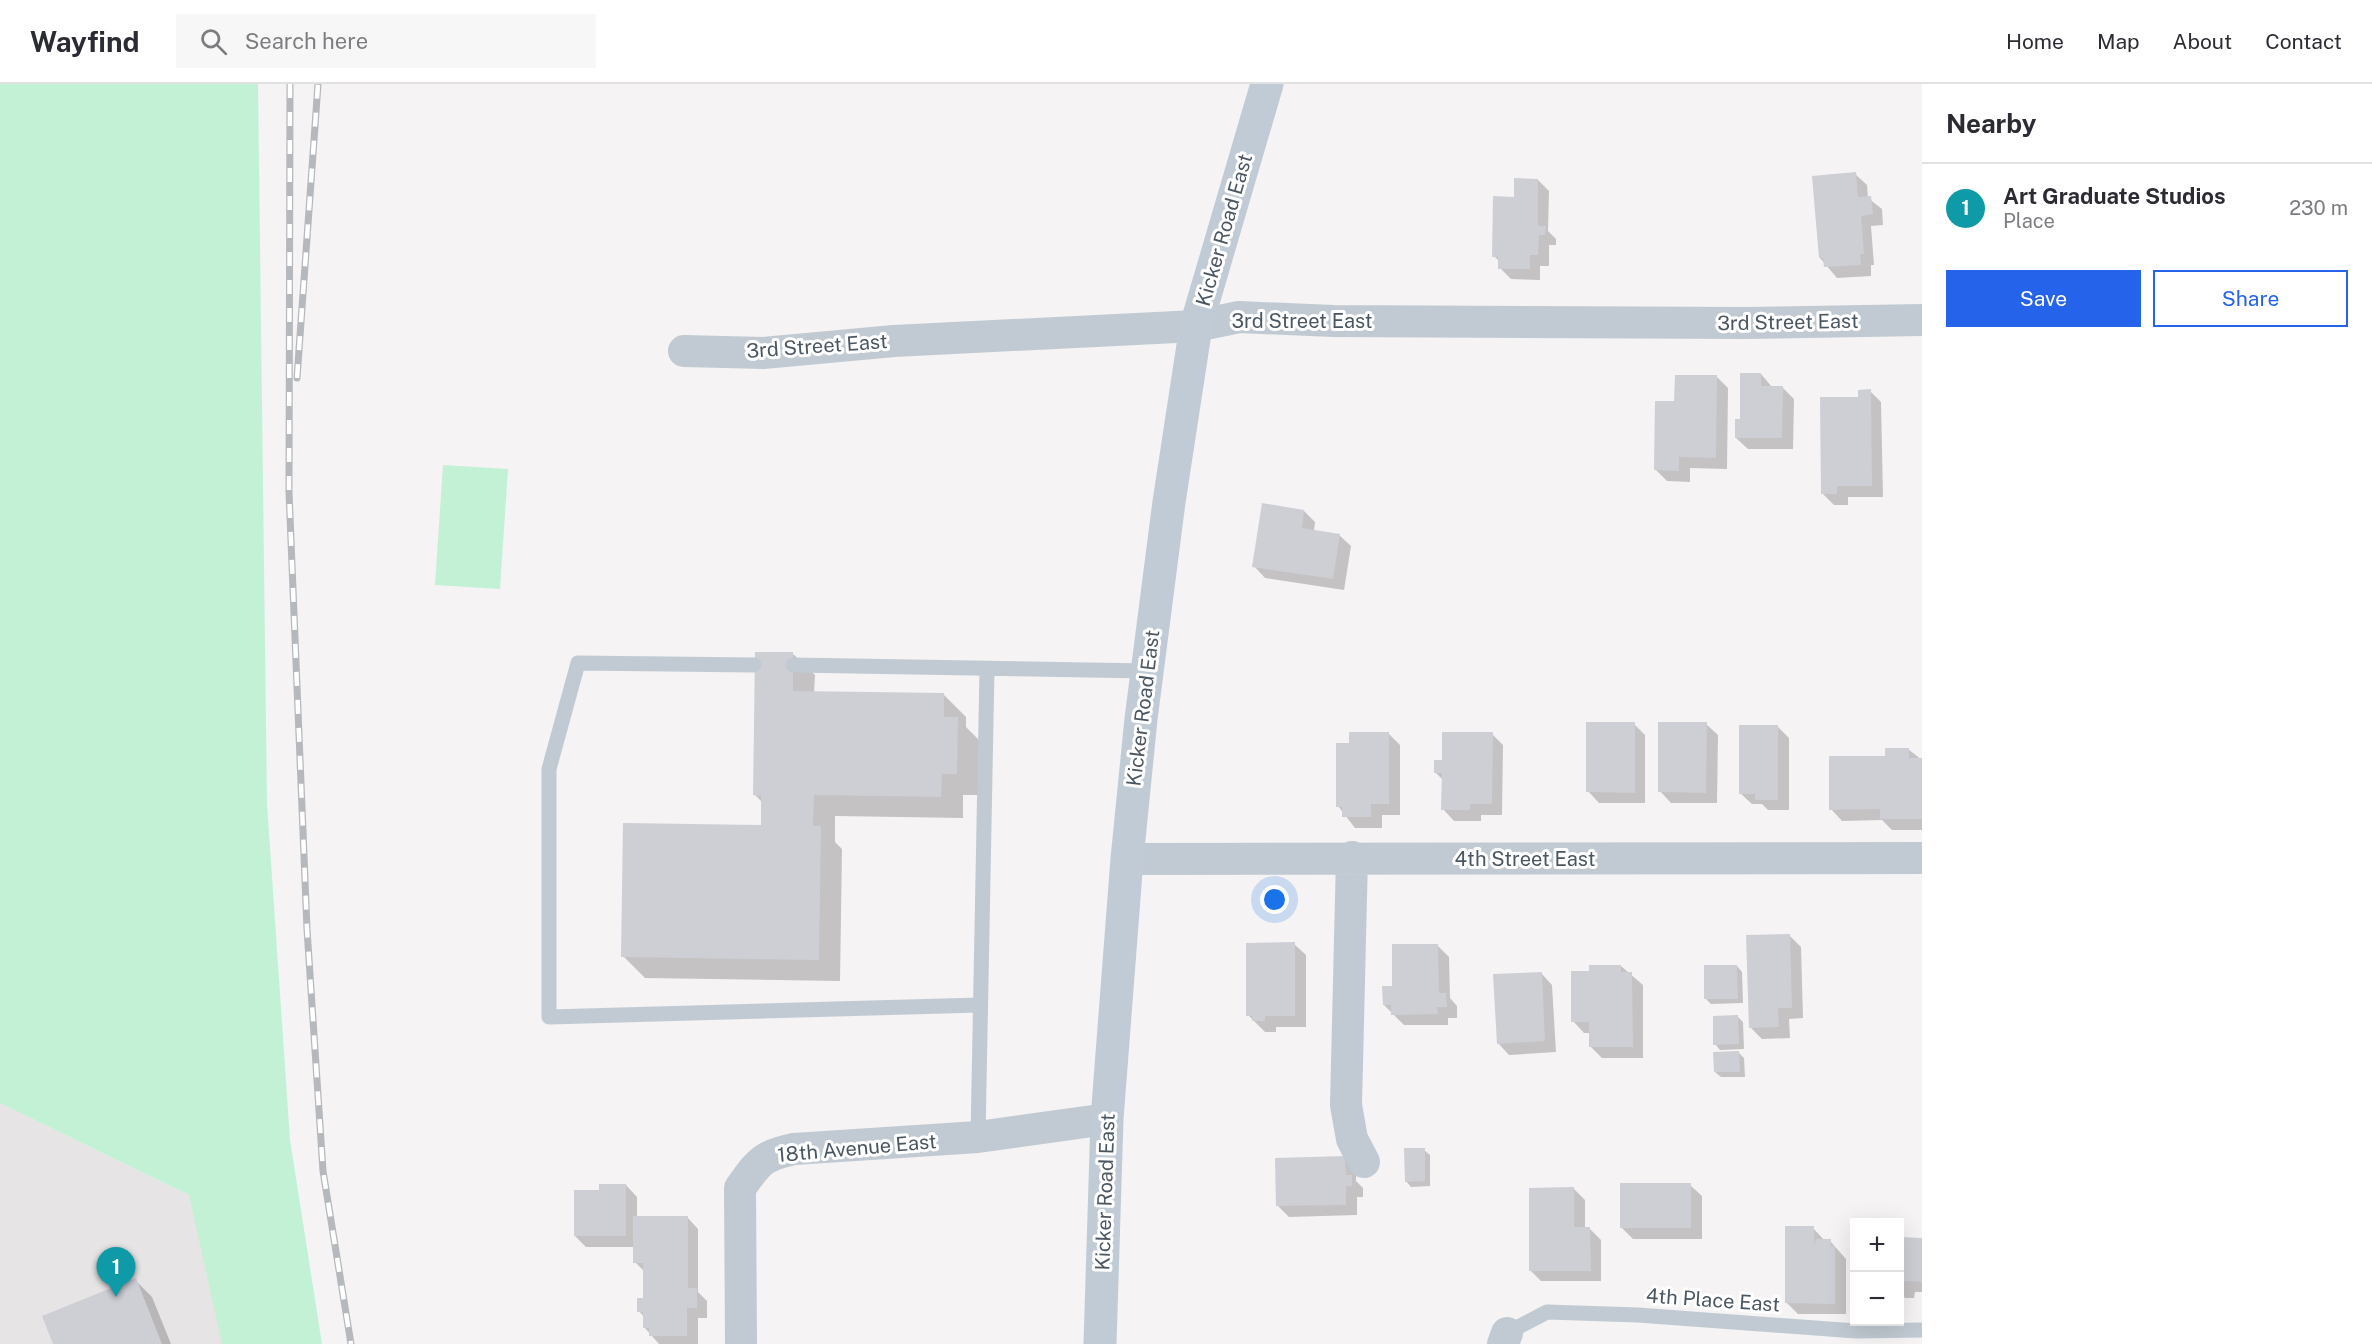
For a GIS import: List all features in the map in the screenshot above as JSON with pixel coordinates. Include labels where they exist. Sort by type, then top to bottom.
[{"type":"main road","name":"Kicker Road East","points":[[1100,1344],[1107,1119],[1127,859],[1147,671],[1169,502],[1196,326],[1267,84]]},
{"type":"street","name":"3rd Street East","points":[[684,351],[763,352],[894,341],[1196,326],[1239,317],[1334,321],[1745,323],[1922,320]]},
{"type":"street","points":[[1352,858],[1346,1105],[1352,1138],[1364,1162]]},
{"type":"street","name":"4th Street East","points":[[1127,859],[1922,858]]},
{"type":"street","name":"18th Avenue East","points":[[741,1344],[740,1188],[754,1169],[770,1154],[794,1149],[978,1137],[1107,1119]]},
{"type":"lane","points":[[754,665],[578,663],[549,769],[549,1017],[980,1005]]},
{"type":"lane","points":[[793,665],[1147,671]]},
{"type":"lane","points":[[978,1137],[987,669]]},
{"type":"lane","name":"4th Place East","points":[[1505,1339],[1547,1312],[1638,1315],[1856,1332],[1922,1330]]},
{"type":"shaded area","points":[[0,1103],[189,1195],[261,1344],[0,1344]]},
{"type":"green space","points":[[0,84],[258,84],[267,804],[290,1140],[322,1344],[222,1344],[189,1195],[0,1103]]},
{"type":"green space","points":[[443,465],[508,469],[500,589],[435,585]]},
{"type":"building","points":[[1856,172],[1858,197],[1871,196],[1873,214],[1861,216],[1864,254],[1860,254],[1861,265],[1824,267],[1823,258],[1819,258],[1812,176]]},
{"type":"building","points":[[1514,178],[1538,179],[1538,226],[1546,226],[1545,235],[1539,235],[1538,255],[1530,255],[1530,269],[1498,269],[1498,257],[1492,257],[1493,196],[1514,197]]},
{"type":"building","points":[[1740,373],[1761,373],[1761,386],[1783,386],[1782,438],[1735,438],[1735,419],[1740,419]]},
{"type":"building","points":[[1675,375],[1717,375],[1716,458],[1679,457],[1679,471],[1654,470],[1655,401],[1674,401]]},
{"type":"building","points":[[1871,389],[1872,486],[1837,486],[1837,494],[1821,494],[1820,397],[1858,397],[1858,390]]},
{"type":"building","points":[[1262,503],[1304,510],[1302,528],[1340,534],[1333,579],[1252,567]]},
{"type":"building","points":[[755,652],[793,652],[793,691],[944,693],[944,717],[958,717],[957,774],[942,774],[941,797],[814,795],[813,826],[821,826],[819,960],[621,957],[623,823],[761,825],[761,796],[753,795]]},
{"type":"building","points":[[1586,722],[1635,722],[1635,793],[1586,792]]},
{"type":"building","points":[[1658,722],[1707,722],[1706,793],[1658,792]]},
{"type":"building","points":[[1739,725],[1778,725],[1778,800],[1755,800],[1755,794],[1739,794]]},
{"type":"building","points":[[1349,732],[1389,732],[1389,804],[1371,804],[1371,817],[1342,817],[1342,807],[1336,807],[1336,743],[1349,743]]},
{"type":"building","points":[[1442,732],[1493,732],[1492,804],[1470,804],[1470,810],[1441,810],[1442,773],[1434,773],[1434,760],[1442,760]]},
{"type":"building","points":[[1885,748],[1909,748],[1909,758],[1922,758],[1922,819],[1880,819],[1880,809],[1829,810],[1829,756],[1885,756]]},
{"type":"building","points":[[1790,934],[1792,1008],[1778,1008],[1779,1027],[1749,1028],[1746,935]]},
{"type":"building","points":[[1295,942],[1295,1016],[1265,1016],[1265,1021],[1252,1021],[1252,1016],[1246,1016],[1246,943]]},
{"type":"building","points":[[1392,944],[1438,944],[1439,993],[1446,993],[1447,1007],[1437,1007],[1438,1014],[1391,1015],[1391,1005],[1383,1005],[1382,986],[1392,986]]},
{"type":"building","points":[[1589,965],[1621,965],[1621,972],[1632,972],[1633,1047],[1589,1047],[1589,1022],[1571,1022],[1571,971],[1589,971]]},
{"type":"building","points":[[1704,965],[1737,965],[1738,999],[1704,999]]},
{"type":"building","points":[[1542,972],[1545,1041],[1497,1044],[1493,974]]},
{"type":"building","points":[[1738,1015],[1739,1044],[1713,1045],[1713,1016]]},
{"type":"building","points":[[1739,1051],[1740,1072],[1714,1072],[1713,1052]]},
{"type":"building","points":[[1404,1148],[1425,1148],[1425,1181],[1405,1182]]},
{"type":"building","points":[[1345,1156],[1346,1175],[1352,1175],[1352,1186],[1346,1186],[1346,1205],[1276,1206],[1275,1158]]},
{"type":"building","points":[[1620,1183],[1691,1183],[1691,1228],[1620,1228]]},
{"type":"building","points":[[599,1184],[626,1184],[626,1236],[574,1236],[574,1190],[599,1190]]},
{"type":"building","points":[[1574,1187],[1574,1227],[1590,1227],[1591,1271],[1529,1271],[1529,1188]]},
{"type":"building","points":[[633,1216],[688,1216],[688,1288],[697,1288],[697,1308],[687,1308],[687,1336],[649,1336],[649,1328],[643,1328],[643,1312],[637,1312],[637,1298],[643,1298],[643,1263],[633,1263]]},
{"type":"building","points":[[1785,1226],[1814,1226],[1814,1245],[1816,1239],[1831,1239],[1831,1246],[1835,1246],[1835,1304],[1785,1303]]},
{"type":"building","points":[[1904,1237],[1922,1238],[1922,1282],[1904,1281]]},
{"type":"building","points":[[136,1278],[162,1344],[53,1344],[42,1316]]},
{"type":"railway","points":[[290,84],[289,492],[307,929],[323,1171],[351,1344]]},
{"type":"railway","points":[[297,378],[318,84]]},
{"type":"place","name":"Art Graduate Studios","points":[[116,1297]]}]
